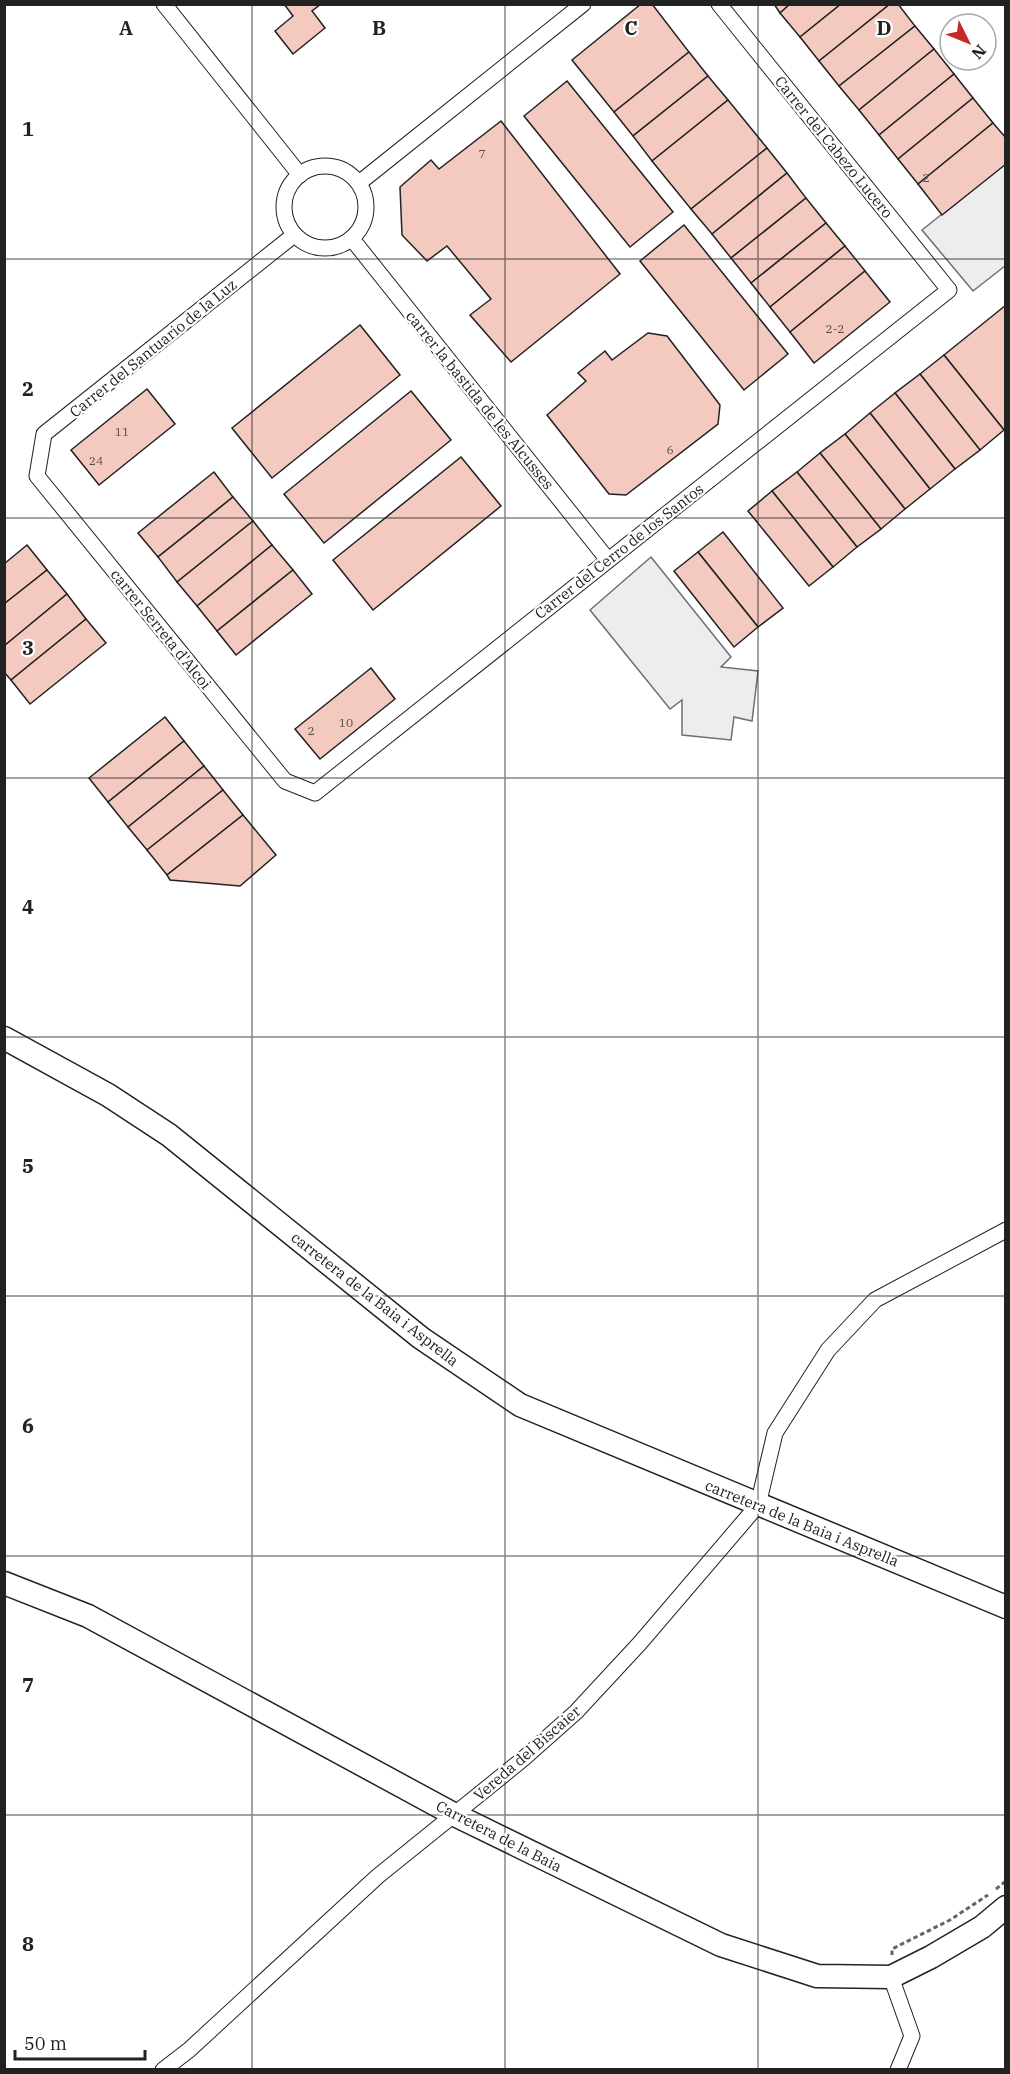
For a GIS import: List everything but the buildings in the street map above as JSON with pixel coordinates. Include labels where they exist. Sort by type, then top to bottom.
[{"type":"main road","name":"carretera de la Baia i Asprella","points":[[4,1038],[108,1095],[169,1135],[421,1338],[520,1406],[1005,1607]]},
{"type":"main road","name":"Carretera de la Baia","points":[[4,1583],[88,1616],[455,1815],[721,1945],[818,1976],[891,1977],[932,1957],[982,1927],[1005,1907]]},
{"type":"street","points":[[164,4],[300,175]]},
{"type":"street","points":[[359,183],[583,4]]},
{"type":"street","name":"Carrer del Cabezo Lucero","points":[[719,4],[949,290]]},
{"type":"street","points":[[327,166],[344,171],[359,183],[367,203],[363,224],[352,239],[339,247],[324,249],[307,245],[294,235],[286,221],[284,204],[289,189],[300,175],[313,168],[327,166]]},
{"type":"street","name":"Carrer del Santuario de la Luz","points":[[37,476],[44,434],[294,235]]},
{"type":"street","name":"carrer la bastida de les Alcusses","points":[[352,239],[608,560]]},
{"type":"street","name":"Carrer del Cerro de los Santos","points":[[285,782],[315,793],[949,290]]},
{"type":"street","name":"carrer Serreta d'Alcoi","points":[[37,476],[285,782]]},
{"type":"street","points":[[758,1505],[775,1432],[828,1350],[875,1300],[1005,1230]]},
{"type":"street","name":"Vereda del Biscaier","points":[[163,2070],[214,2027],[378,1876],[455,1815],[576,1712],[648,1634],[758,1505]]},
{"type":"street","points":[[891,1977],[912,2036],[898,2070]]},
{"type":"path","points":[[891,1977],[892,1949],[950,1920],[1005,1881]]},
{"type":"shaded area","points":[[1005,164],[1005,266],[973,291],[922,230]]},
{"type":"shaded area","points":[[651,557],[731,657],[721,667],[758,671],[752,721],[734,717],[731,740],[682,735],[682,700],[670,709],[590,610]]}]
